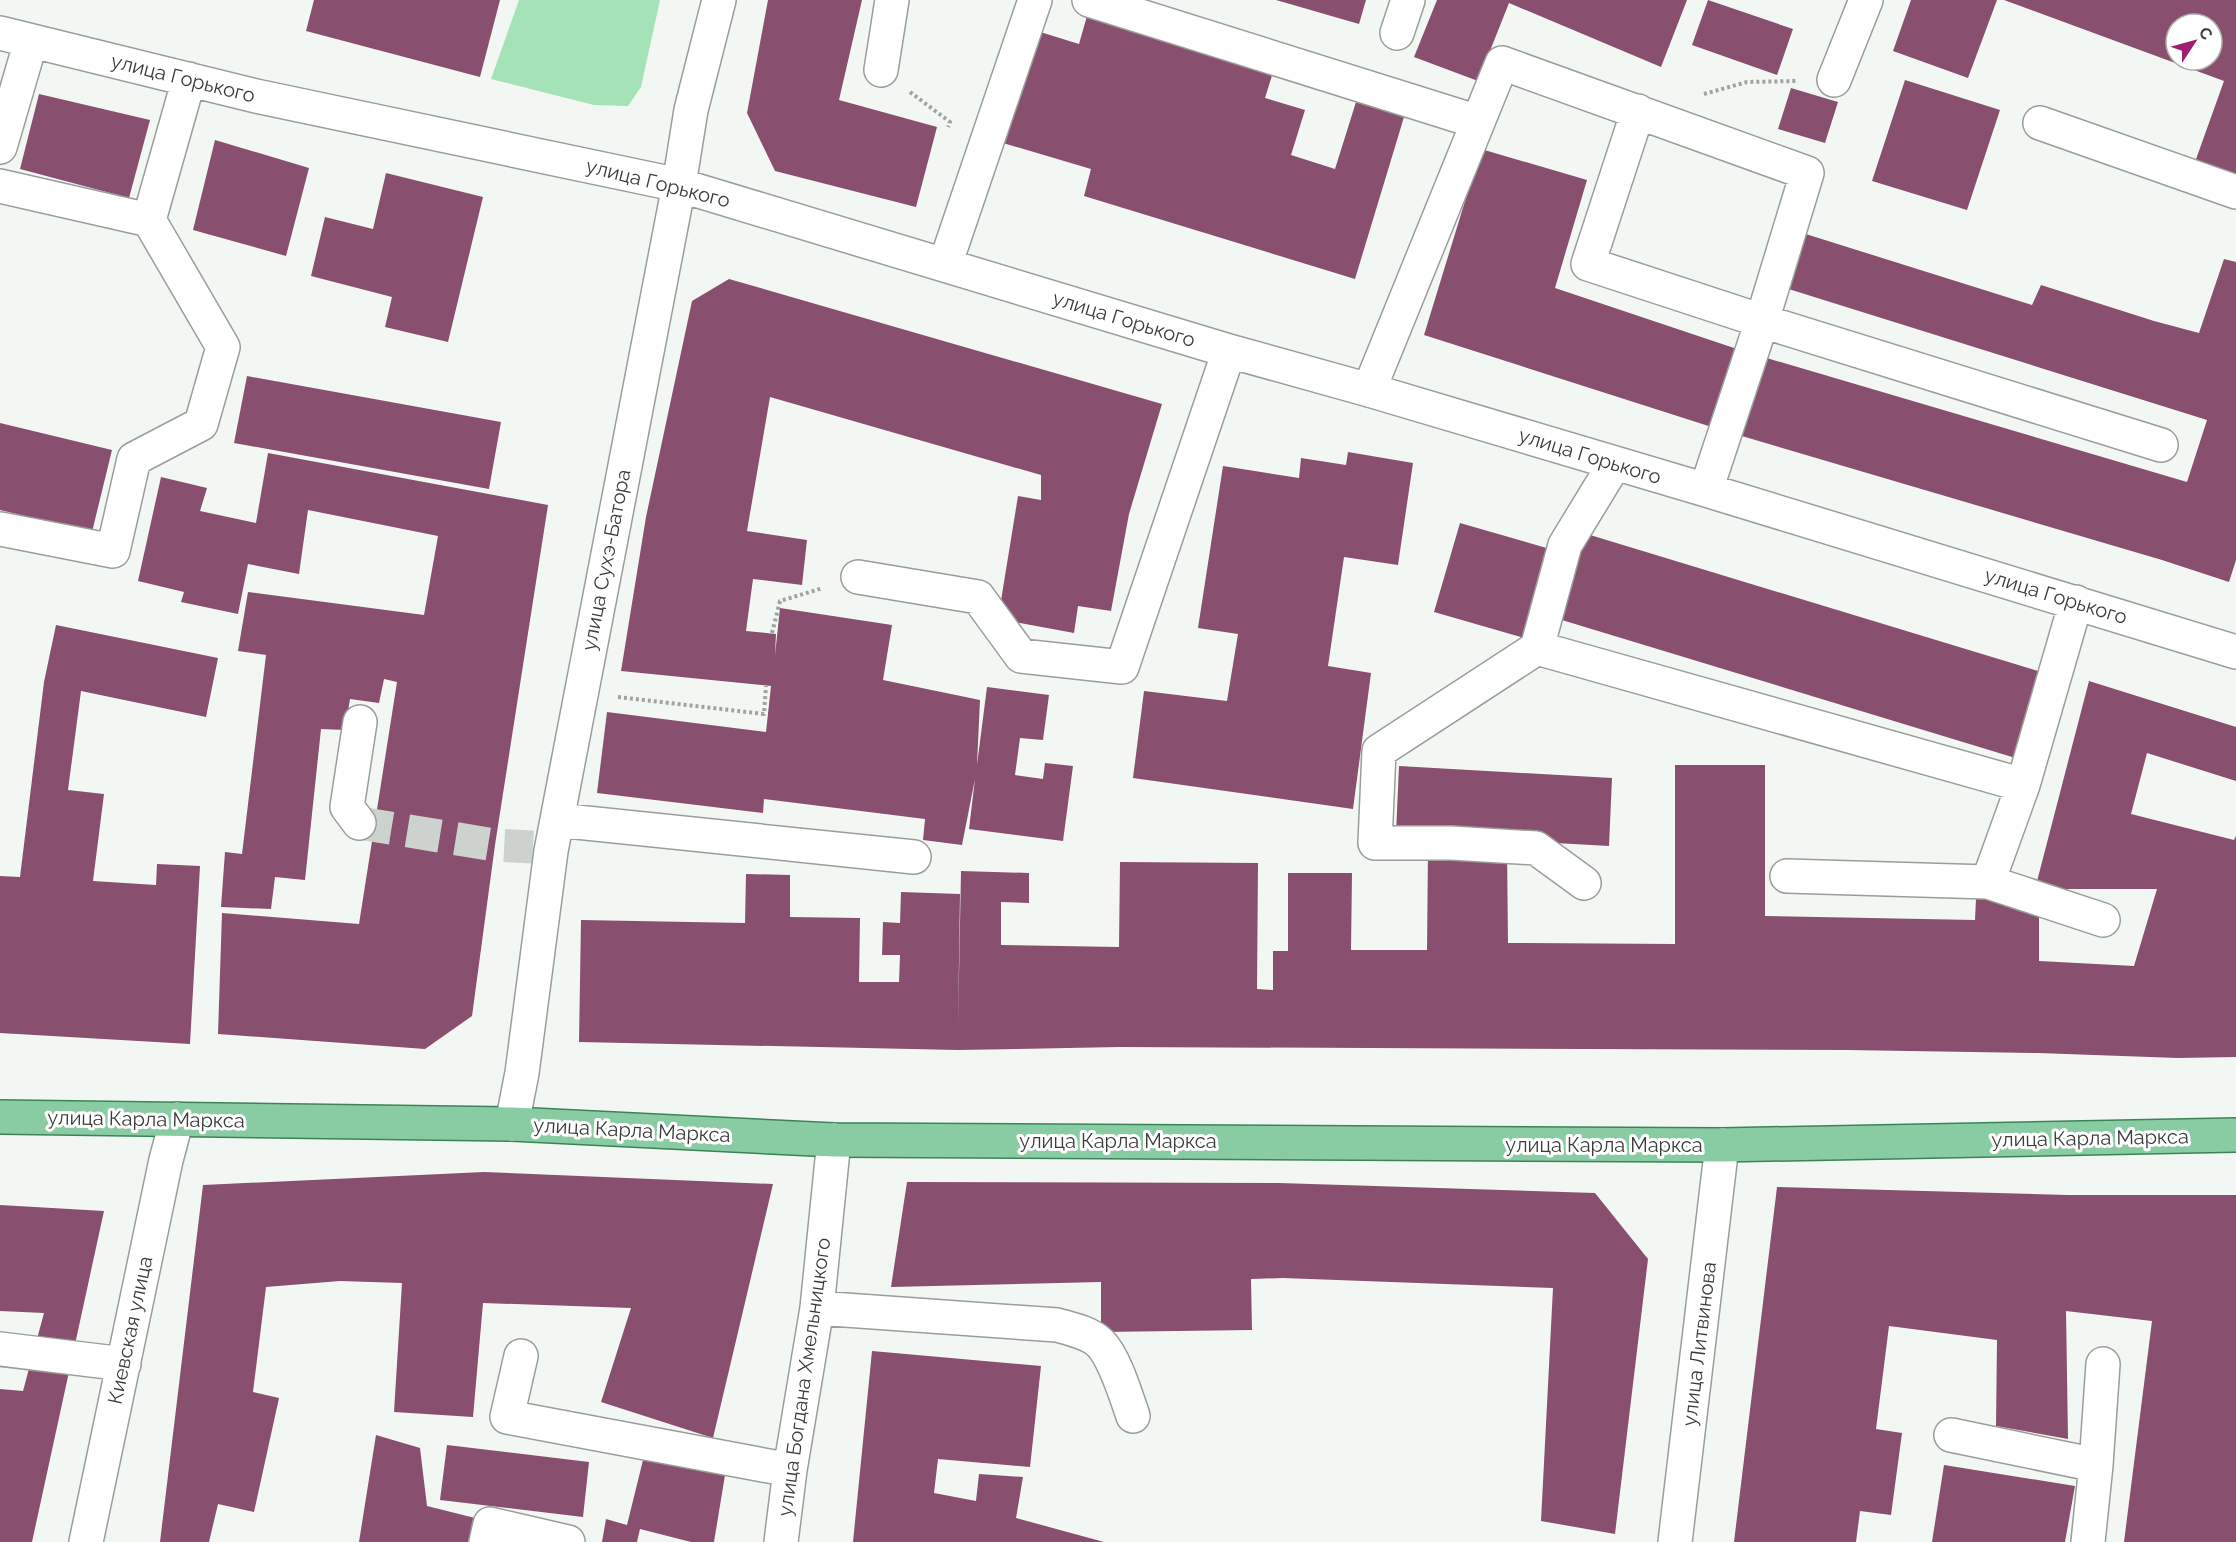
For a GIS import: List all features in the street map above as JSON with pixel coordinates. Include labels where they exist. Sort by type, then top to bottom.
[{"type":"main road","name":"улица Карла Маркса","points":[[0,1118],[512,1124],[834,1140],[1722,1145],[2236,1135]]},
{"type":"street","name":"улица Сухэ-Батора","points":[[512,1124],[522,1074],[547,840],[581,692],[679,185],[691,110],[719,0]]},
{"type":"street","points":[[881,70],[892,0]]},
{"type":"street","points":[[945,265],[1035,0]]},
{"type":"street","points":[[1089,0],[1478,122]]},
{"type":"street","points":[[1397,33],[1408,0]]},
{"type":"street","points":[[1834,80],[1866,0]]},
{"type":"street","name":"улица Горького","points":[[0,33],[267,98],[679,185],[1229,351],[1706,490],[2236,651]]},
{"type":"street","points":[[0,147],[32,41]]},
{"type":"street","points":[[1369,390],[1502,63],[1807,173],[1762,321],[1706,490]]},
{"type":"street","points":[[148,220],[189,79]]},
{"type":"street","points":[[1638,111],[1588,264],[1762,321],[2161,445]]},
{"type":"street","points":[[2040,123],[2236,192]]},
{"type":"street","points":[[0,186],[148,220],[223,347],[201,424],[134,459],[113,551],[0,530]]},
{"type":"street","points":[[858,577],[978,597],[1021,656],[1122,667],[1229,351]]},
{"type":"street","points":[[1584,883],[1536,848],[1451,843],[1375,843],[1379,751],[1537,648],[1565,545],[1615,463]]},
{"type":"street","points":[[1988,882],[2023,784],[2076,602]]},
{"type":"street","points":[[1537,648],[2023,784]]},
{"type":"street","points":[[359,823],[347,807],[360,722]]},
{"type":"street","points":[[547,840],[914,857]]},
{"type":"street","points":[[1787,876],[1988,882],[2103,920]]},
{"type":"street","name":"Киевская улица","points":[[86,1542],[166,1160],[177,1119]]},
{"type":"street","name":"улица Богдана Хмельницкого","points":[[781,1542],[790,1470],[818,1308],[834,1140]]},
{"type":"street","name":"улица Литвинова","points":[[1675,1542],[1722,1145]]},
{"type":"street","points":[[818,1308],[1057,1325],[1085,1334],[1100,1343],[1119,1375],[1133,1416]]},
{"type":"street","points":[[0,1349],[124,1365]]},
{"type":"street","points":[[521,1356],[507,1417],[790,1470]]},
{"type":"street","points":[[2088,1542],[2103,1364]]},
{"type":"street","points":[[1951,1435],[2096,1465]]},
{"type":"street","points":[[486,1542],[490,1524],[568,1542]]},
{"type":"path","points":[[881,70],[950,122],[947,133]]},
{"type":"path","points":[[1703,94],[1747,82],[1834,80]]},
{"type":"path","points":[[772,633],[780,601],[858,577]]},
{"type":"path","points":[[581,692],[764,714],[766,686]]},
{"type":"green space","points":[[519,0],[660,0],[641,87],[628,106],[594,105],[491,79]]},
{"type":"building","points":[[314,0],[500,0],[480,77],[306,31]]},
{"type":"building","points":[[768,0],[862,0],[839,100],[937,127],[916,207],[775,171],[747,113]]},
{"type":"building","points":[[1276,0],[1366,0],[1359,24]]},
{"type":"building","points":[[1437,0],[1687,0],[1661,67],[1509,3],[1478,81],[1414,57]]},
{"type":"building","points":[[1708,0],[1793,29],[1777,75],[1692,45]]},
{"type":"building","points":[[1911,0],[1997,0],[1968,78],[1893,51]]},
{"type":"building","points":[[2004,0],[2236,0],[2236,177],[2195,162],[2224,81],[2200,72],[2224,72],[2224,12],[2164,12],[2164,59]]},
{"type":"building","points":[[1089,9],[1275,66],[1265,98],[1305,110],[1291,155],[1335,169],[1356,102],[1404,117],[1355,279],[1084,196],[1091,169],[1003,143],[1037,31],[1079,44]]},
{"type":"building","points":[[1905,80],[2000,110],[1967,210],[1872,181]]},
{"type":"building","points":[[1791,88],[1838,102],[1825,143],[1778,129]]},
{"type":"building","points":[[39,94],[150,120],[129,198],[20,169]]},
{"type":"building","points":[[215,140],[309,168],[286,256],[193,230]]},
{"type":"building","points":[[1481,149],[1587,180],[1555,288],[1743,351],[2187,482],[2207,420],[1779,286],[1793,230],[2032,305],[2041,285],[2199,333],[2224,259],[2236,262],[2236,560],[2229,582],[2162,560],[1718,429],[1424,335]]},
{"type":"building","points":[[386,173],[483,197],[448,342],[385,327],[392,297],[311,276],[325,217],[373,229]]},
{"type":"building","points":[[729,279],[1162,404],[1129,514],[1111,611],[1078,606],[1074,633],[998,619],[1018,496],[1041,500],[1041,475],[770,397],[747,531],[807,540],[802,585],[753,579],[746,631],[776,634],[775,655],[780,608],[892,625],[883,680],[980,700],[977,765],[987,687],[1049,695],[1043,740],[1020,738],[1015,775],[1043,779],[1045,763],[1073,766],[1063,841],[969,829],[975,779],[962,845],[923,840],[925,819],[764,799],[763,813],[597,793],[607,712],[766,732],[771,686],[621,671],[646,517],[692,301]]},
{"type":"building","points":[[247,376],[501,422],[489,489],[234,443]]},
{"type":"building","points":[[0,423],[112,450],[92,532],[0,510]]},
{"type":"building","points":[[1348,452],[1413,463],[1398,565],[1344,557],[1328,666],[1371,673],[1353,809],[1133,778],[1144,691],[1227,701],[1238,634],[1198,628],[1223,466],[1299,478],[1301,458],[1346,465]]},
{"type":"building","points":[[268,453],[548,505],[495,845],[472,1016],[425,1049],[218,1034],[222,913],[359,924],[397,682],[384,679],[379,703],[350,699],[345,730],[321,729],[305,880],[275,877],[271,909],[221,907],[225,852],[242,854],[266,655],[238,651],[248,592],[424,615],[438,536],[308,510],[299,574],[248,564],[238,614],[181,602],[184,592],[138,581],[161,477],[207,488],[200,511],[256,523]]},
{"type":"building","points":[[1460,523],[1557,551],[1531,640],[1434,612]]},
{"type":"building","points":[[1577,531],[2048,674],[2022,760],[1552,617]]},
{"type":"building","points":[[56,625],[218,658],[206,717],[81,691],[68,790],[104,794],[93,881],[156,885],[157,864],[200,866],[190,1044],[0,1033],[0,876],[20,877],[44,682]]},
{"type":"building","points":[[2089,681],[2236,727],[2236,781],[2147,753],[2131,814],[2234,840],[2236,836],[2236,1057],[2178,1058],[1847,1050],[1119,1047],[958,1050],[579,1042],[581,920],[745,923],[746,874],[790,875],[790,917],[860,918],[859,982],[899,982],[900,955],[882,955],[883,922],[900,923],[901,892],[960,894],[958,1028],[961,871],[1029,873],[1029,903],[1001,902],[1001,945],[1119,947],[1120,862],[1258,863],[1257,989],[1273,990],[1273,951],[1288,951],[1288,873],[1352,873],[1351,950],[1427,950],[1428,849],[1507,849],[1508,943],[1675,944],[1675,765],[1765,765],[1765,916],[1975,920],[1976,899],[2039,900],[2039,961],[2134,966],[2157,889],[2035,889]]},
{"type":"building","points":[[1399,766],[1612,778],[1609,846],[1396,834]]},
{"type":"building","points":[[484,1172],[773,1184],[713,1438],[601,1402],[631,1308],[483,1303],[473,1417],[394,1412],[402,1283],[340,1281],[266,1287],[253,1392],[279,1398],[254,1512],[218,1504],[209,1542],[160,1542],[203,1185]]},
{"type":"building","points":[[907,1182],[1279,1183],[1595,1193],[1648,1259],[1615,1534],[1541,1521],[1553,1288],[1283,1278],[1251,1279],[1252,1330],[1101,1332],[1101,1282],[891,1287]]},
{"type":"building","points":[[1777,1187],[2068,1195],[2236,1195],[2236,1542],[2124,1542],[2152,1321],[2066,1311],[2068,1439],[1996,1426],[1997,1340],[1889,1326],[1876,1429],[1902,1433],[1891,1515],[1860,1511],[1856,1542],[1734,1542]]},
{"type":"building","points":[[0,1205],[104,1211],[32,1542],[0,1542],[0,1389],[23,1391],[44,1313],[0,1311]]},
{"type":"building","points":[[872,1351],[1041,1366],[1030,1467],[938,1459],[934,1493],[976,1501],[979,1474],[1023,1477],[1016,1518],[1104,1542],[853,1542]]},
{"type":"building","points":[[376,1435],[420,1448],[427,1506],[475,1518],[470,1542],[359,1542]]},
{"type":"building","points":[[447,1445],[589,1462],[583,1517],[440,1500]]},
{"type":"building","points":[[645,1452],[726,1469],[714,1542],[691,1542],[640,1529],[637,1542],[602,1542],[606,1519],[627,1525]]},
{"type":"building","points":[[1944,1465],[2075,1486],[2065,1542],[1932,1542]]},
{"type":"tunnel","points":[[359,823],[495,845],[533,847]]}]
